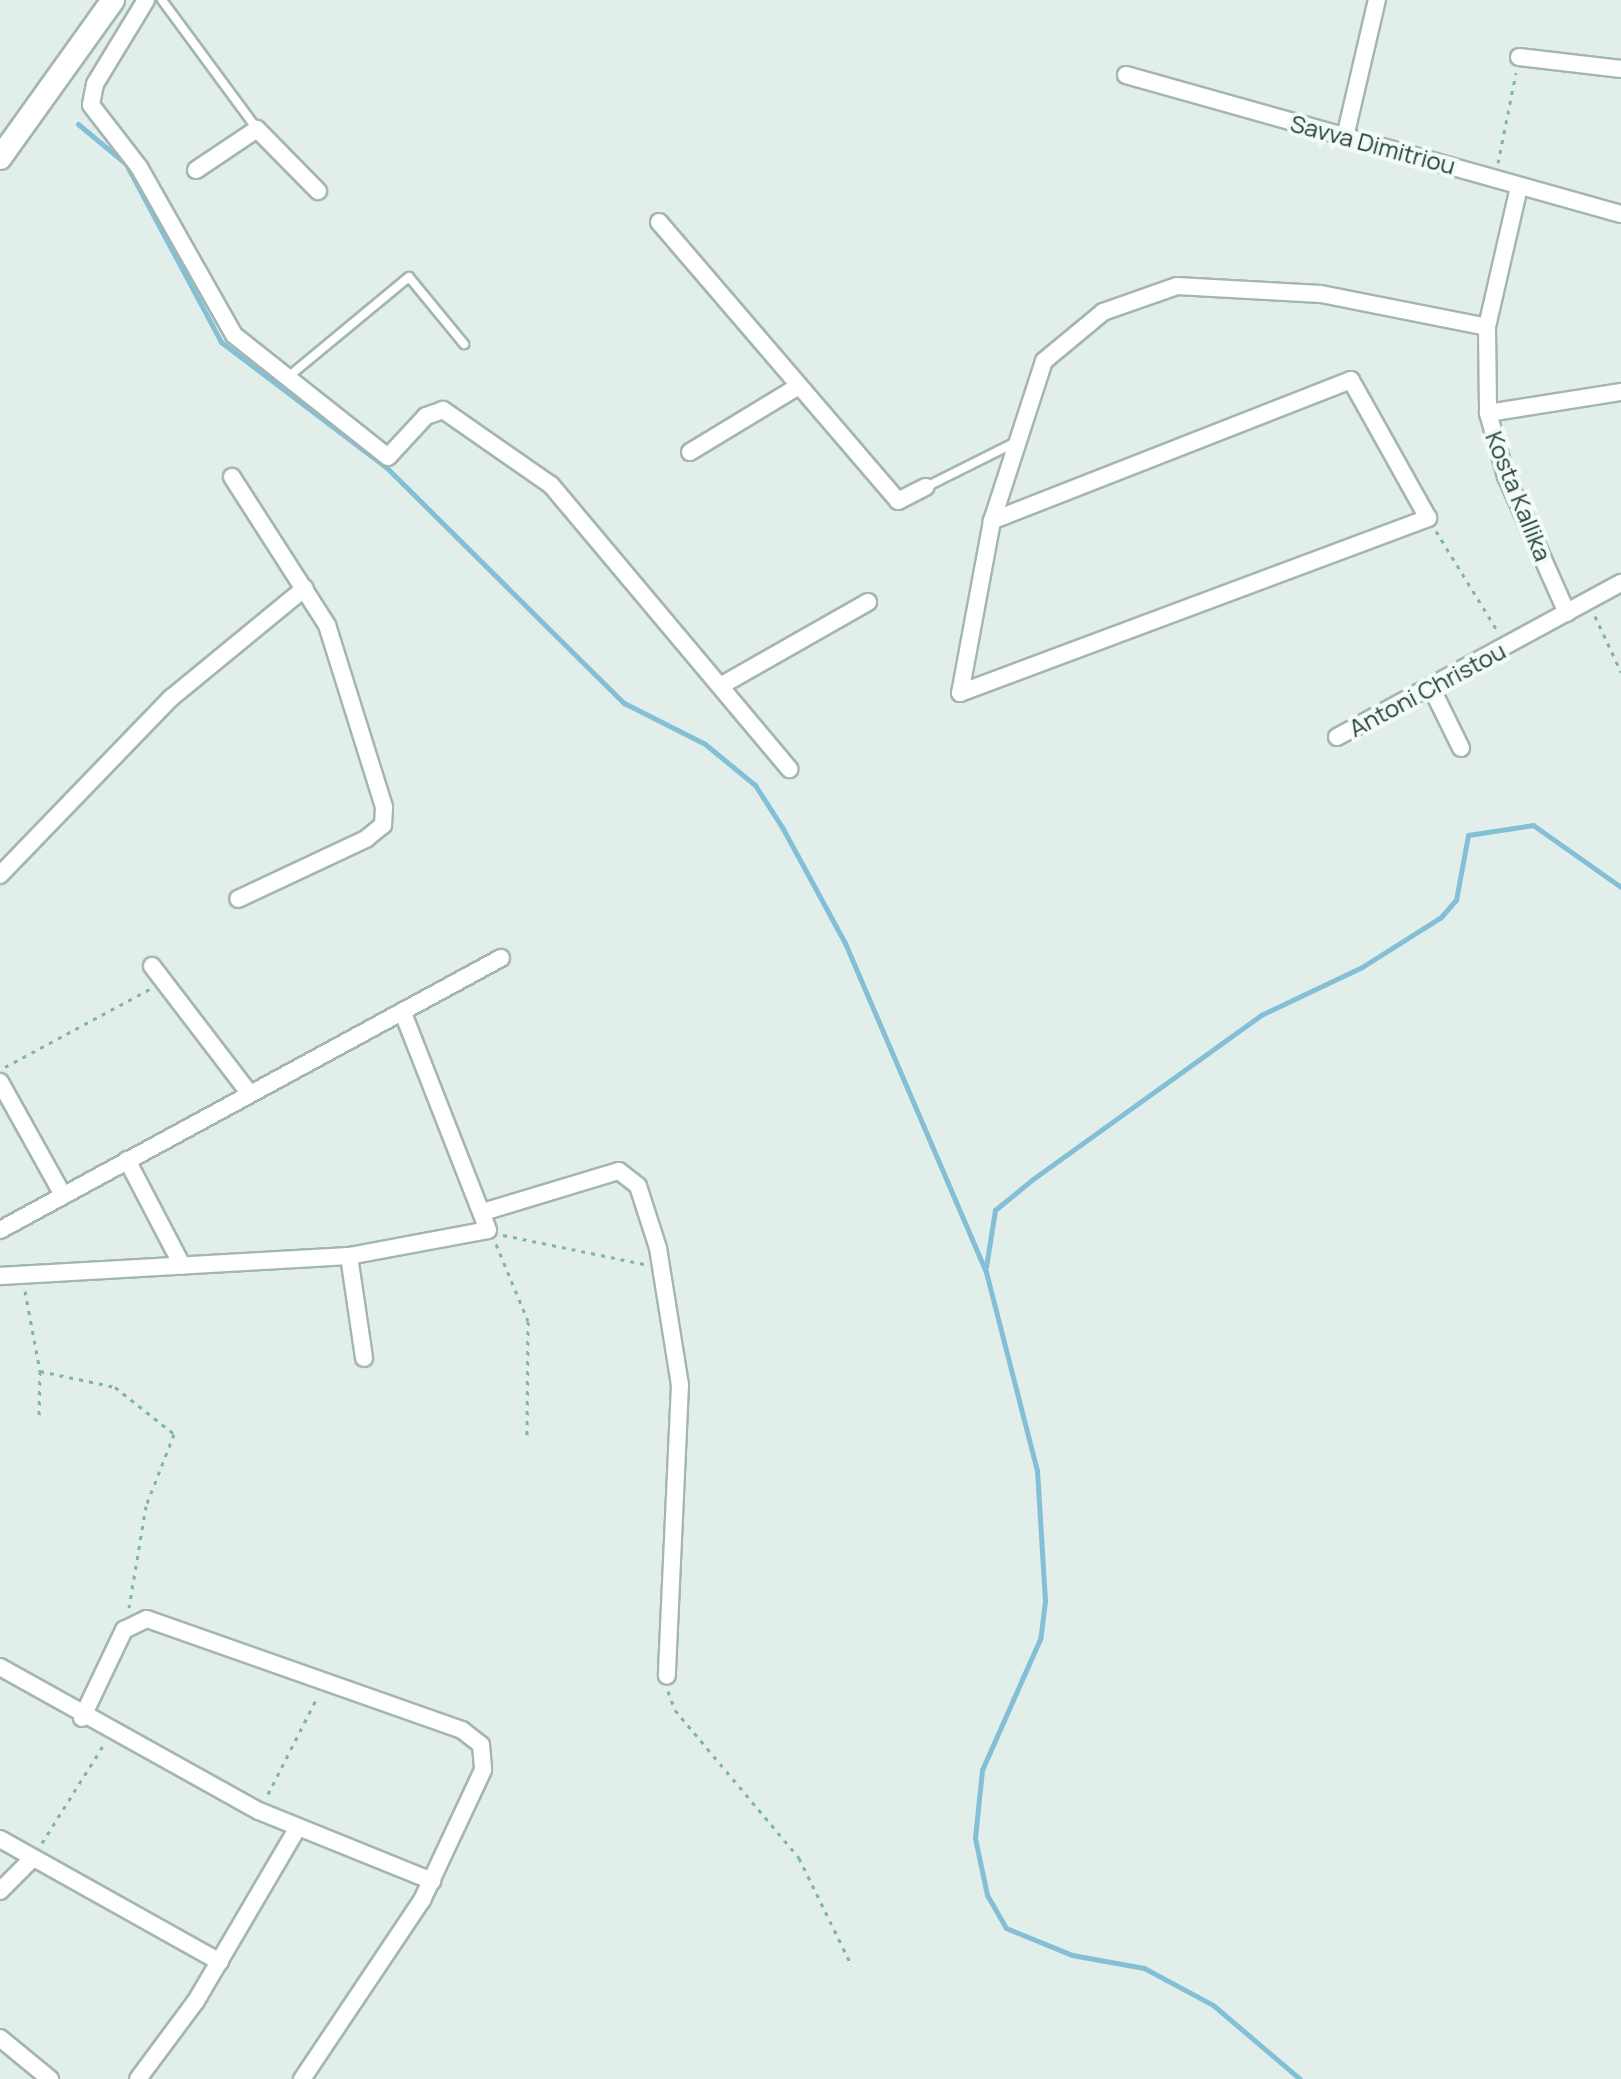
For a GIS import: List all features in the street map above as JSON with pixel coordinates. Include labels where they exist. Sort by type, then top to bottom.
[{"type":"main road","points":[[0,158],[113,0]]},
{"type":"street","points":[[146,0],[95,84],[91,105],[139,167],[227,324],[388,457],[426,416],[449,411],[498,455],[558,491],[789,769]]},
{"type":"street","points":[[1345,137],[1377,0]]},
{"type":"street","points":[[1519,57],[1621,69]]},
{"type":"street","name":"Savva Dimitriou","points":[[1126,75],[1621,214]]},
{"type":"street","points":[[196,170],[257,129],[318,191]]},
{"type":"street","name":"Kosta Kallika","points":[[1519,187],[1487,327],[1488,413],[1506,476],[1567,613]]},
{"type":"street","points":[[659,222],[898,501],[926,487]]},
{"type":"street","points":[[992,521],[1351,380],[1428,518],[960,693],[992,521],[1044,361],[1103,312],[1177,286],[1321,294],[1487,327]]},
{"type":"street","points":[[690,452],[799,386]]},
{"type":"street","points":[[1488,413],[1621,392]]},
{"type":"street","points":[[232,477],[305,588],[331,635],[383,825],[366,839],[238,899]]},
{"type":"street","name":"Antoni Christou","points":[[1337,737],[1621,583]]},
{"type":"street","points":[[0,875],[171,698],[305,588]]},
{"type":"street","points":[[722,685],[868,602]]},
{"type":"street","points":[[1431,687],[1461,748]]},
{"type":"street","points":[[0,1230],[501,958]]},
{"type":"street","points":[[152,966],[249,1093]]},
{"type":"street","points":[[0,1276],[349,1256],[488,1230],[402,1011]]},
{"type":"street","points":[[0,1082],[63,1195]]},
{"type":"street","points":[[127,1160],[182,1265]]},
{"type":"street","points":[[483,1212],[619,1171],[638,1186],[662,1267],[680,1385],[667,1676]]},
{"type":"street","points":[[349,1256],[364,1358]]},
{"type":"street","points":[[82,1718],[130,1624],[174,1624],[462,1730],[481,1745],[483,1770],[432,1881],[379,1974],[302,2079]]},
{"type":"street","points":[[0,1667],[110,1734],[259,1811],[297,1829],[432,1881]]},
{"type":"street","points":[[138,2079],[220,1962],[297,1829]]},
{"type":"street","points":[[0,1839],[31,1860],[220,1962]]},
{"type":"street","points":[[0,1891],[31,1860]]},
{"type":"street","points":[[0,2038],[50,2079]]},
{"type":"lane","points":[[162,0],[257,129]]},
{"type":"lane","points":[[288,377],[409,277],[464,344]]},
{"type":"lane","points":[[926,487],[1018,441]]},
{"type":"path","points":[[1495,179],[1519,57]]},
{"type":"path","points":[[1428,518],[1512,643]]},
{"type":"path","points":[[1588,601],[1621,672]]},
{"type":"path","points":[[0,1070],[164,981]]},
{"type":"path","points":[[488,1230],[533,1246],[662,1267]]},
{"type":"path","points":[[488,1230],[528,1321],[527,1440]]},
{"type":"path","points":[[22,1275],[40,1371],[39,1419]]},
{"type":"path","points":[[40,1371],[115,1387],[174,1434],[146,1506],[130,1624]]},
{"type":"path","points":[[667,1676],[675,1710],[799,1858],[852,1966]]},
{"type":"path","points":[[259,1811],[326,1680]]},
{"type":"path","points":[[31,1860],[110,1734]]},
{"type":"waterway","points":[[78,124],[126,164],[221,342],[387,468],[624,703],[705,744],[755,785],[782,827],[845,943],[986,1272],[1037,1470],[1045,1601],[1040,1639],[982,1770],[975,1838],[987,1895],[1006,1928],[1072,1955],[1144,1968],[1213,2005],[1300,2079]]},
{"type":"waterway","points":[[986,1267],[995,1210],[1033,1179],[1261,1015],[1362,967],[1441,917],[1456,900],[1468,835],[1533,825],[1621,887]]}]
